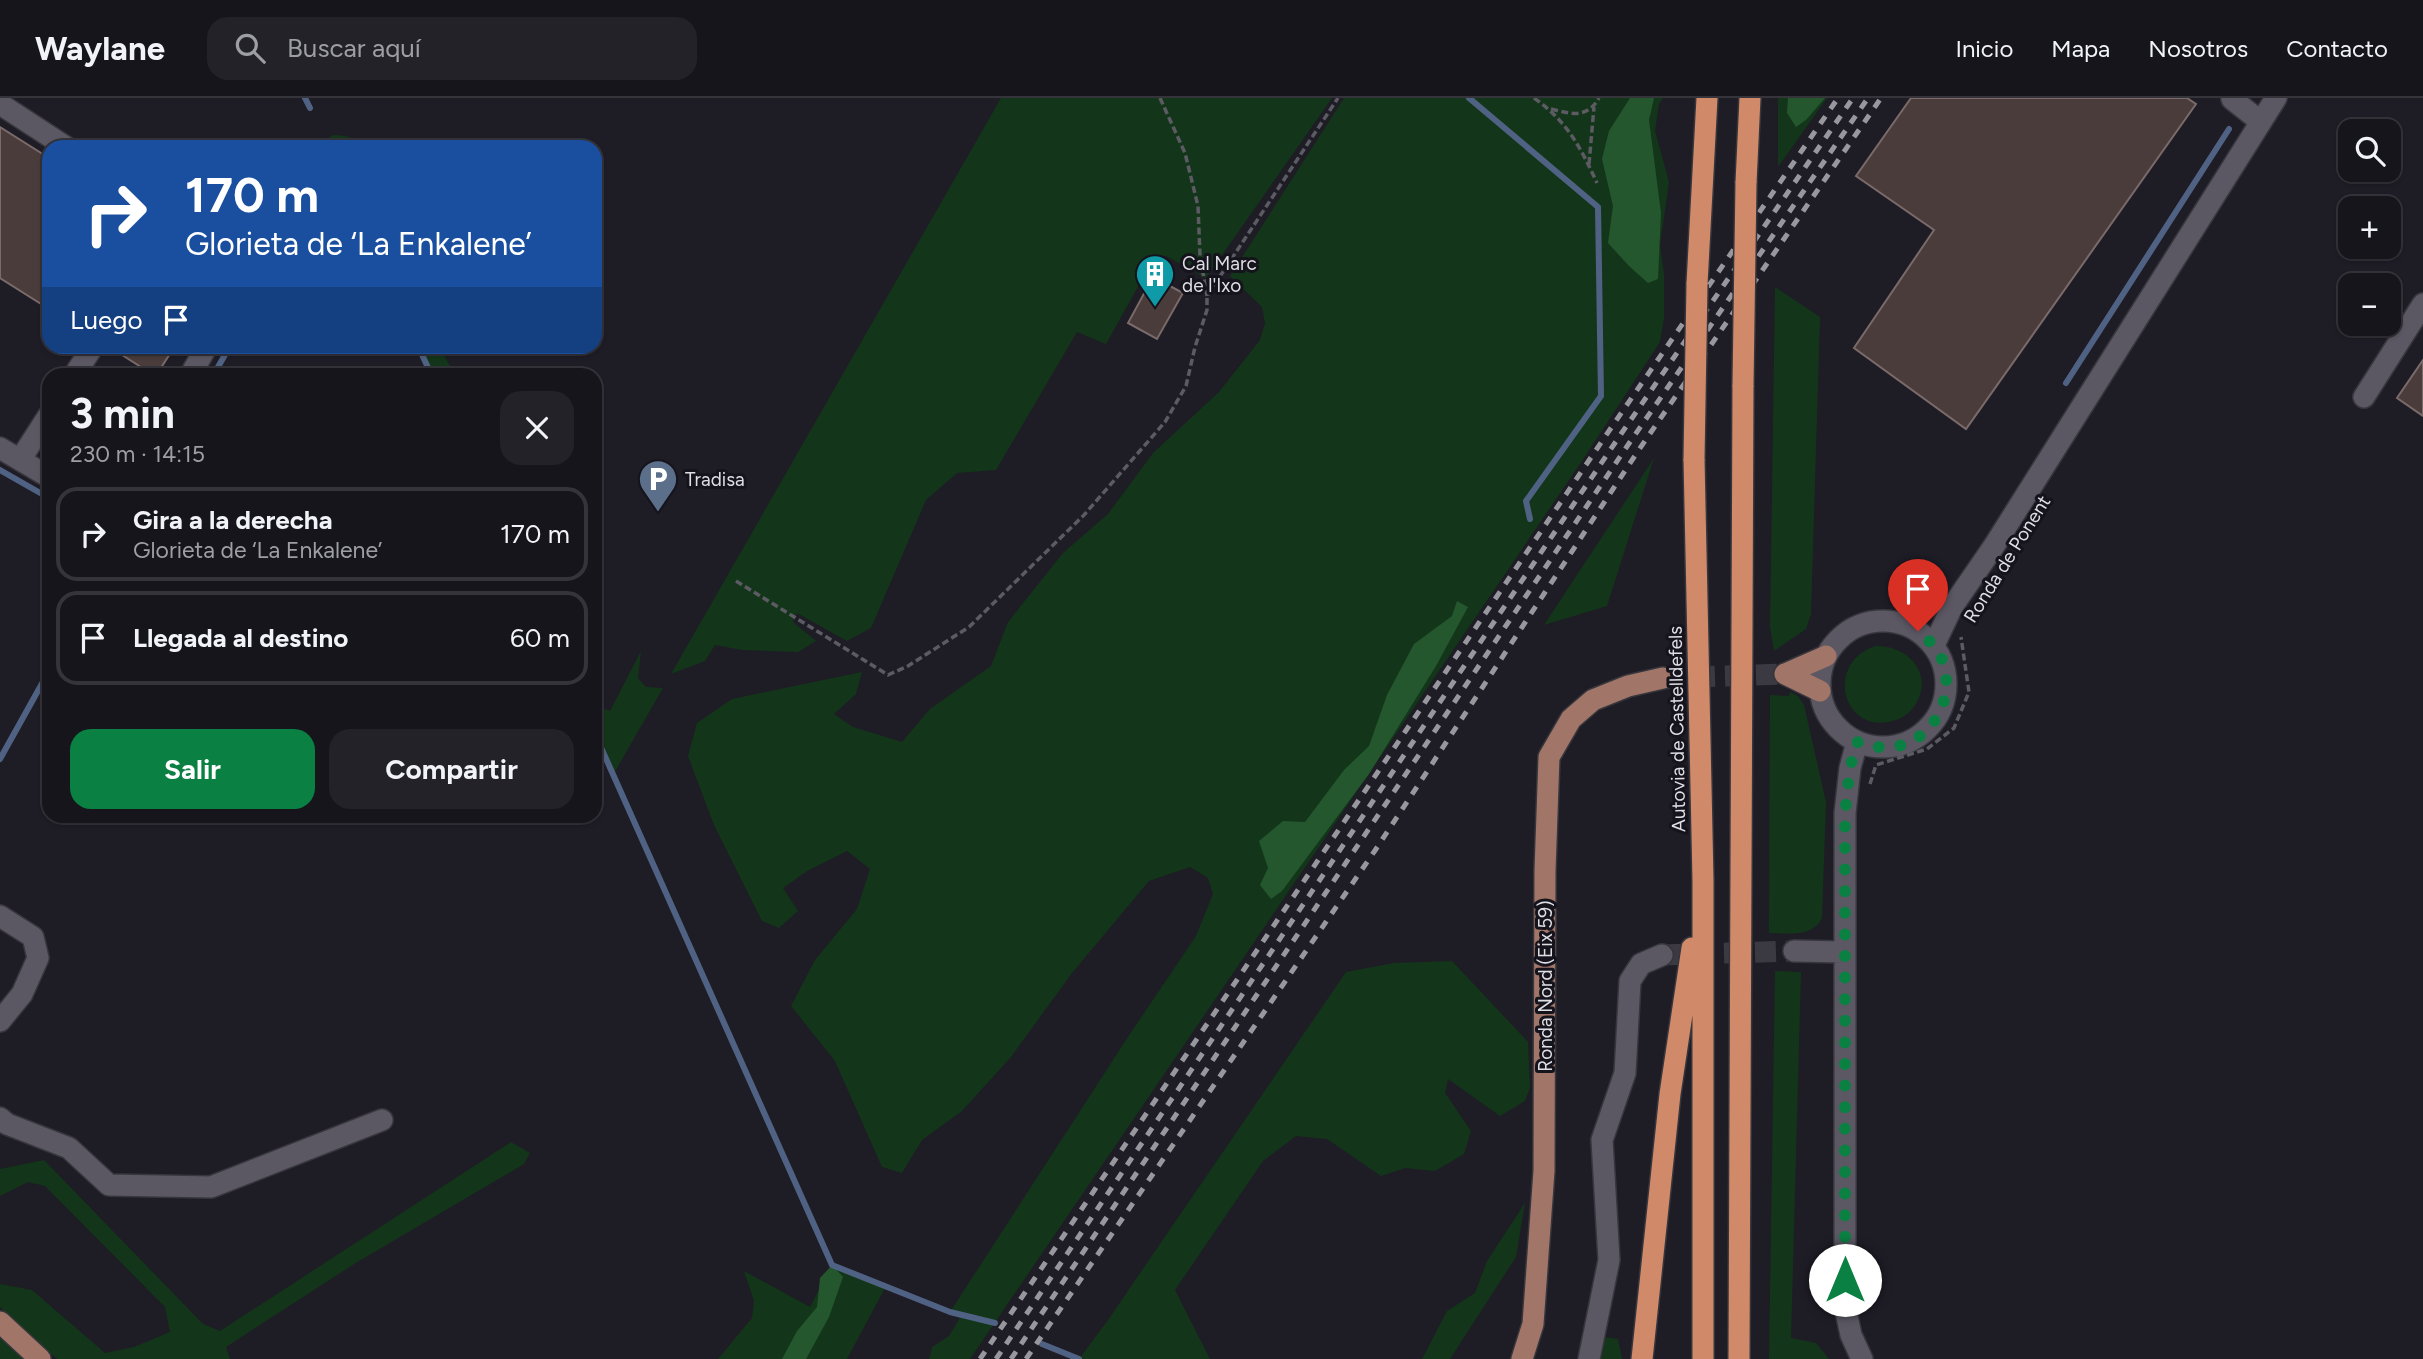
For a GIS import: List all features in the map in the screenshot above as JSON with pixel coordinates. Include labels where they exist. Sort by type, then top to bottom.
[{"type":"highway","name":"Autovia de Castelldefels","points":[[1703,1359],[1703,880],[1694,459],[1698,284],[1707,98]]},
{"type":"highway","points":[[1739,1359],[1743,385],[1746,183],[1751,98]]},
{"type":"highway","points":[[1642,1359],[1670,1094],[1703,880]]},
{"type":"main road","points":[[1820,691],[1785,674],[1826,656]]},
{"type":"main road","name":"Ronda Nord (Eix 59)","points":[[1522,1359],[1533,1324],[1544,1171],[1545,872],[1549,757],[1571,719],[1593,700],[1628,686],[1663,678]]},
{"type":"main road","points":[[0,1322],[40,1359]]},
{"type":"street","name":"Ronda de Ponent","points":[[1934,645],[1952,607],[1994,545],[2276,98]]},
{"type":"street","points":[[2232,99],[2261,122]]},
{"type":"street","points":[[0,104],[55,140]]},
{"type":"street","points":[[2364,397],[2423,304]]},
{"type":"street","points":[[20,460],[42,426]]},
{"type":"street","points":[[0,449],[42,473]]},
{"type":"street","name":"Ronda de Ponent","points":[[1912,629],[1952,607]]},
{"type":"street","points":[[1877,621],[1898,622],[1934,645],[1946,674],[1946,693],[1940,712],[1929,728],[1913,740],[1895,747],[1875,747],[1857,742],[1831,721],[1820,691],[1821,673],[1826,656],[1839,639],[1857,627],[1877,621]]},
{"type":"street","points":[[1857,742],[1850,768],[1845,813],[1845,1307],[1851,1335],[1862,1359]]},
{"type":"street","points":[[0,916],[33,937],[38,958],[22,993],[0,1021]]},
{"type":"street","points":[[1794,951],[1844,952]]},
{"type":"street","points":[[1589,1359],[1609,1260],[1602,1140],[1625,1073],[1630,981],[1641,964],[1662,955]]},
{"type":"street","points":[[0,1118],[7,1124],[69,1148],[109,1185],[211,1187],[382,1120]]},
{"type":"path","points":[[736,581],[888,675],[908,666],[970,627],[1084,515],[1165,422],[1186,386],[1195,347],[1208,310],[1200,256],[1198,206],[1185,153],[1160,98]]},
{"type":"path","points":[[1207,296],[1338,98]]},
{"type":"path","points":[[1535,98],[1549,108],[1574,136],[1597,183]]},
{"type":"path","points":[[1589,164],[1594,107],[1599,98]]},
{"type":"path","points":[[1549,108],[1575,115],[1594,107]]},
{"type":"path","name":"Ronda de Ponent","points":[[1870,788],[1876,765],[1927,750],[1954,728],[1969,692],[1960,632]]},
{"type":"green space","points":[[1001,98],[1332,98],[1206,278],[1166,256],[1154,258],[1106,344],[1077,332],[996,470],[957,473],[926,500],[871,628],[847,641],[797,613],[793,622],[816,641],[798,652],[742,650],[715,645],[705,661],[671,674]]},
{"type":"green space","points":[[1344,98],[1663,98],[1659,104],[1655,131],[1669,182],[1660,245],[1664,274],[1664,318],[1660,342],[1582,461],[970,1359],[929,1359],[932,1347],[949,1336],[961,1316],[950,1312],[1196,936],[1213,894],[1208,878],[1190,867],[1149,881],[1072,973],[1011,1057],[962,1111],[922,1140],[902,1173],[882,1167],[835,1061],[791,1006],[815,960],[857,909],[870,869],[847,851],[807,871],[783,888],[798,911],[779,928],[762,921],[714,825],[688,756],[697,723],[732,699],[862,672],[856,694],[834,714],[853,727],[902,742],[930,709],[991,666],[1008,622],[1063,553],[1108,514],[1153,453],[1219,392],[1260,340],[1265,323],[1262,307],[1230,276]]},
{"type":"green space","points":[[1630,98],[1654,98],[1649,120],[1661,213],[1658,279],[1648,283],[1608,243],[1613,206],[1602,159],[1609,131]]},
{"type":"green space","points":[[1778,98],[1827,98],[1778,167]]},
{"type":"green space","points":[[1788,98],[1825,98],[1806,120],[1796,127],[1787,113]]},
{"type":"green space","points":[[333,135],[358,140],[326,140]]},
{"type":"green space","points":[[1775,287],[1820,317],[1811,614],[1806,629],[1774,651],[1770,627]]},
{"type":"green space","points":[[421,354],[444,354],[451,368],[428,368]]},
{"type":"green space","points":[[1654,458],[1607,606],[1544,625]]},
{"type":"green space","points":[[1457,601],[1468,607],[1436,666],[1369,774],[1282,891],[1271,899],[1260,885],[1268,868],[1259,841],[1283,821],[1305,822],[1344,770],[1369,746],[1387,695],[1414,644],[1452,616]]},
{"type":"green space","points":[[1875,646],[1897,650],[1906,655],[1914,662],[1922,680],[1917,702],[1907,714],[1896,720],[1875,722],[1861,717],[1852,708],[1846,695],[1845,681],[1849,667],[1859,655]]},
{"type":"green space","points":[[641,651],[638,678],[646,687],[663,688],[613,775],[602,750],[602,708],[610,711]]},
{"type":"green space","points":[[1790,692],[1798,696],[1804,705],[1826,802],[1822,918],[1812,929],[1791,934],[1769,933],[1770,695],[1789,696]]},
{"type":"green space","points":[[1452,961],[1528,1042],[1530,1088],[1525,1101],[1500,1116],[1448,1079],[1445,1093],[1471,1131],[1464,1154],[1435,1171],[1405,1168],[1381,1176],[1327,1139],[1296,1136],[1263,1161],[1175,1290],[1210,1359],[1079,1359],[1346,972],[1394,963]]},
{"type":"green space","points":[[1775,971],[1801,972],[1791,1338],[1816,1343],[1829,1359],[1769,1359]]},
{"type":"green space","points":[[511,1142],[530,1153],[524,1164],[354,1264],[226,1347],[230,1359],[57,1359],[0,1307],[0,1284],[32,1290],[105,1353],[134,1347],[170,1332],[165,1307],[45,1186],[28,1182],[0,1196],[0,1169],[44,1160],[203,1324],[220,1331]]},
{"type":"green space","points":[[1525,1203],[1516,1257],[1450,1359],[1422,1359],[1447,1311],[1475,1293],[1487,1261]]},
{"type":"green space","points":[[832,1265],[886,1286],[847,1359],[718,1359],[752,1318],[754,1301],[744,1271],[810,1307]]},
{"type":"green space","points":[[832,1265],[843,1277],[829,1317],[806,1359],[782,1359],[797,1331],[817,1307],[820,1278]]},
{"type":"green space","points":[[0,1337],[23,1359],[0,1359]]},
{"type":"green space","points":[[1605,1337],[1618,1339],[1622,1359],[1600,1359]]},
{"type":"building","points":[[1911,98],[2187,98],[2196,104],[1966,429],[1854,348],[1934,230],[1856,176]]},
{"type":"building","points":[[0,127],[42,154],[42,305],[0,278]]},
{"type":"building","name":"Cal Marc de l'Ixo","points":[[1153,277],[1183,293],[1157,339],[1128,323]]},
{"type":"building","points":[[121,354],[170,354],[161,368],[143,368]]},
{"type":"building","points":[[2423,360],[2423,416],[2397,398]]},
{"type":"waterway","points":[[305,98],[310,108]]},
{"type":"waterway","points":[[1469,98],[1598,207],[1601,396],[1526,501],[1530,519]]},
{"type":"waterway","points":[[2066,383],[2229,129]]},
{"type":"waterway","points":[[217,368],[225,354]]},
{"type":"waterway","points":[[422,354],[428,368]]},
{"type":"waterway","points":[[0,470],[42,494]]},
{"type":"waterway","points":[[0,759],[42,684]]},
{"type":"waterway","points":[[602,750],[832,1265],[950,1312],[995,1323]]},
{"type":"waterway","points":[[1042,1344],[1079,1359]]},
{"type":"tunnel","points":[[1663,678],[1785,674]]},
{"type":"tunnel","points":[[1662,955],[1794,951]]},
{"type":"railway","points":[[980,1359],[1838,98]]},
{"type":"railway","points":[[996,1359],[1621,434],[1853,98]]},
{"type":"railway","points":[[1011,1359],[1630,442],[1868,98]]},
{"type":"railway","points":[[1026,1359],[1376,849],[1638,451],[1881,98]]},
{"type":"place","name":"Cal Marc de l'Ixo","points":[[1155,308]]},
{"type":"place","name":"Tradisa","points":[[658,513]]},
{"type":"route","points":[[1845,1280],[1845,813],[1850,768],[1857,742],[1875,747],[1895,747],[1913,740],[1929,728],[1940,712],[1946,693],[1946,674],[1934,645],[1918,631]]}]
